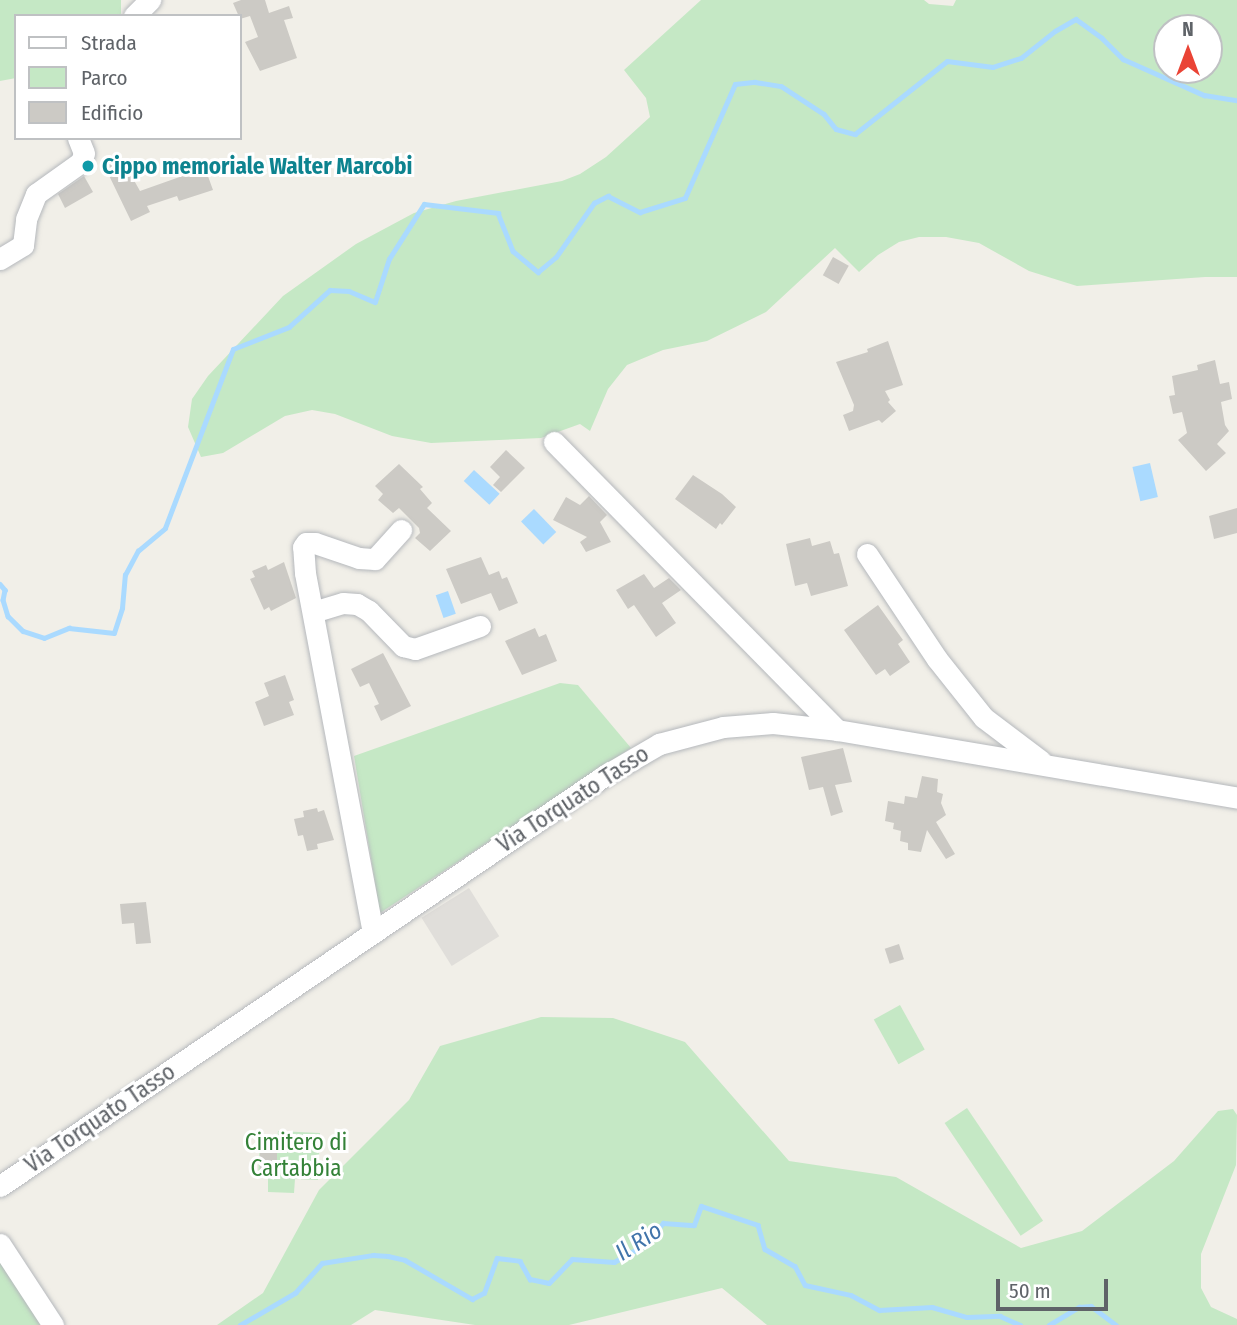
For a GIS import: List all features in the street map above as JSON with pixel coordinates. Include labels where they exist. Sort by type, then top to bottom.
[{"type":"street","points":[[136,14],[150,0]]},
{"type":"street","points":[[0,259],[23,246],[26,219],[36,194],[81,162],[84,153],[79,140]]},
{"type":"street","points":[[554,442],[837,730]]},
{"type":"street","points":[[373,933],[304,573],[303,547],[306,542],[315,542],[359,558],[375,559],[401,530]]},
{"type":"street","name":"Via Torquato Tasso","points":[[867,554],[937,659],[984,718],[1046,764]]},
{"type":"street","points":[[313,612],[343,603],[357,604],[369,611],[403,646],[415,649],[480,626]]},
{"type":"street","name":"Via Torquato Tasso","points":[[0,1185],[604,776],[659,744],[723,727],[773,723],[837,730],[1237,798]]},
{"type":"street","points":[[0,1244],[53,1325]]},
{"type":"shaded area","points":[[469,888],[499,936],[452,966],[422,918]]},
{"type":"green space","points":[[0,0],[121,0],[121,14],[14,14],[14,78],[0,81]]},
{"type":"green space","points":[[701,0],[924,0],[929,4],[953,6],[956,0],[1237,0],[1237,277],[1077,286],[1029,271],[979,243],[946,237],[919,237],[899,242],[878,255],[859,272],[835,248],[766,312],[707,341],[663,350],[627,365],[608,389],[590,431],[580,424],[541,438],[431,443],[392,436],[335,414],[312,410],[285,416],[223,453],[201,457],[188,427],[192,399],[208,376],[283,296],[356,244],[414,213],[456,201],[562,181],[580,174],[606,157],[650,117],[646,98],[624,70]]},
{"type":"green space","points":[[560,683],[578,685],[631,748],[380,913],[354,756]]},
{"type":"green space","points":[[900,1005],[925,1050],[898,1064],[874,1020]]},
{"type":"green space","points":[[541,1017],[613,1018],[685,1042],[789,1161],[896,1177],[1021,1248],[1082,1231],[1174,1161],[1218,1111],[1233,1109],[1237,1115],[1236,1165],[1201,1254],[1201,1288],[1211,1307],[1237,1319],[1237,1325],[767,1325],[722,1288],[569,1325],[475,1325],[375,1310],[351,1325],[217,1325],[263,1293],[319,1190],[409,1100],[440,1046]]},
{"type":"green space","points":[[967,1108],[1043,1221],[1021,1236],[945,1123]]},
{"type":"green space","name":"Cimitero di Cartabbia","points":[[278,1131],[320,1133],[318,1180],[295,1179],[294,1193],[268,1192],[268,1177],[258,1176],[260,1141],[277,1141]]},
{"type":"green space","points":[[0,1252],[48,1325],[0,1325]]},
{"type":"water","points":[[1150,463],[1158,497],[1140,501],[1132,467]]},
{"type":"water","points":[[474,470],[500,494],[489,505],[464,481]]},
{"type":"water","points":[[534,509],[556,532],[543,545],[521,522]]},
{"type":"water","points":[[448,591],[456,614],[444,618],[436,595]]},
{"type":"building","points":[[241,0],[265,0],[269,13],[289,6],[293,18],[284,20],[297,58],[260,71],[245,42],[258,37],[250,16],[242,18],[242,14],[238,14],[233,3]]},
{"type":"building","points":[[118,152],[140,191],[205,168],[213,190],[179,201],[177,196],[147,206],[150,212],[131,221],[102,161]]},
{"type":"building","points":[[84,176],[93,192],[65,208],[58,194]]},
{"type":"building","points":[[833,257],[849,266],[839,284],[823,275]]},
{"type":"building","points":[[888,341],[903,385],[885,391],[890,400],[888,402],[896,411],[882,423],[879,420],[849,431],[843,415],[853,411],[854,405],[836,362],[868,352],[867,349]]},
{"type":"building","points":[[1215,360],[1220,384],[1229,382],[1232,399],[1221,402],[1225,425],[1229,431],[1217,444],[1226,453],[1206,471],[1178,440],[1187,433],[1182,412],[1173,414],[1169,396],[1175,395],[1172,376],[1198,370],[1197,365]]},
{"type":"building","points":[[506,450],[525,468],[501,492],[493,485],[500,477],[490,467]]},
{"type":"building","points":[[399,464],[423,487],[420,489],[432,503],[427,508],[451,531],[430,551],[415,538],[420,533],[419,528],[399,508],[393,513],[378,500],[383,494],[375,486]]},
{"type":"building","points":[[693,475],[736,507],[716,529],[675,499]]},
{"type":"building","points":[[589,496],[607,515],[600,522],[611,542],[586,552],[580,542],[587,537],[553,520],[566,497],[580,505]]},
{"type":"building","points":[[1237,508],[1237,533],[1214,539],[1209,516]]},
{"type":"building","points":[[810,538],[812,546],[830,541],[834,554],[839,553],[848,586],[811,596],[807,583],[795,586],[786,544]]},
{"type":"building","points":[[481,557],[489,575],[499,571],[502,579],[507,577],[518,603],[499,611],[491,593],[461,604],[446,569]]},
{"type":"building","points":[[284,562],[296,598],[271,611],[269,607],[264,610],[250,579],[255,577],[252,571],[266,565],[268,570]]},
{"type":"building","points":[[644,574],[654,588],[669,578],[681,590],[662,603],[676,623],[656,637],[634,605],[628,609],[616,590]]},
{"type":"building","points":[[878,605],[903,640],[898,644],[910,662],[890,676],[885,669],[876,675],[844,630]]},
{"type":"building","points":[[535,628],[539,637],[546,634],[557,661],[522,675],[505,641]]},
{"type":"building","points":[[383,653],[411,706],[381,721],[374,706],[379,704],[369,683],[360,687],[351,669]]},
{"type":"building","points":[[285,675],[294,700],[289,702],[294,715],[264,726],[255,702],[269,696],[264,683]]},
{"type":"building","points":[[843,748],[852,782],[835,785],[843,812],[831,816],[823,787],[809,790],[801,757]]},
{"type":"building","points":[[922,776],[938,779],[937,792],[943,794],[941,803],[946,815],[936,822],[955,854],[946,859],[927,830],[921,852],[908,850],[908,843],[900,841],[901,831],[893,829],[894,823],[885,821],[888,801],[904,804],[905,796],[917,798]]},
{"type":"building","points":[[317,808],[318,812],[324,810],[334,840],[317,844],[318,849],[307,851],[303,835],[298,836],[294,819],[304,817],[303,811]]},
{"type":"building","points":[[146,902],[151,943],[136,944],[134,923],[122,924],[120,904]]},
{"type":"building","points":[[899,944],[904,959],[890,964],[885,949]]},
{"type":"building","points":[[260,1141],[277,1141],[277,1176],[260,1176]]},
{"type":"waterway","points":[[0,584],[5,590],[3,600],[8,616],[23,631],[44,638],[69,628],[114,633],[122,608],[125,575],[138,551],[165,528],[233,349],[289,327],[330,290],[349,291],[375,302],[389,259],[424,204],[498,213],[513,251],[538,272],[556,257],[594,203],[608,196],[640,212],[685,198],[735,84],[755,82],[781,86],[824,114],[836,129],[855,134],[947,61],[993,67],[1021,58],[1055,31],[1076,19],[1102,38],[1123,59],[1204,95],[1237,100]]},
{"type":"waterway","name":"Il Rio","points":[[240,1325],[295,1293],[322,1263],[373,1255],[405,1260],[472,1299],[484,1293],[497,1258],[520,1261],[530,1279],[549,1283],[572,1259],[614,1262],[646,1244],[663,1223],[694,1225],[701,1206],[758,1225],[765,1249],[795,1266],[805,1285],[851,1295],[879,1310],[932,1307],[967,1317],[1000,1316],[1020,1325]]},
{"type":"waterway","name":"Il Rio","points":[[1049,1325],[1079,1307],[1091,1306],[1116,1325]]},
{"type":"place","name":"Cippo memoriale Walter Marcobi","points":[[88,166]]}]
